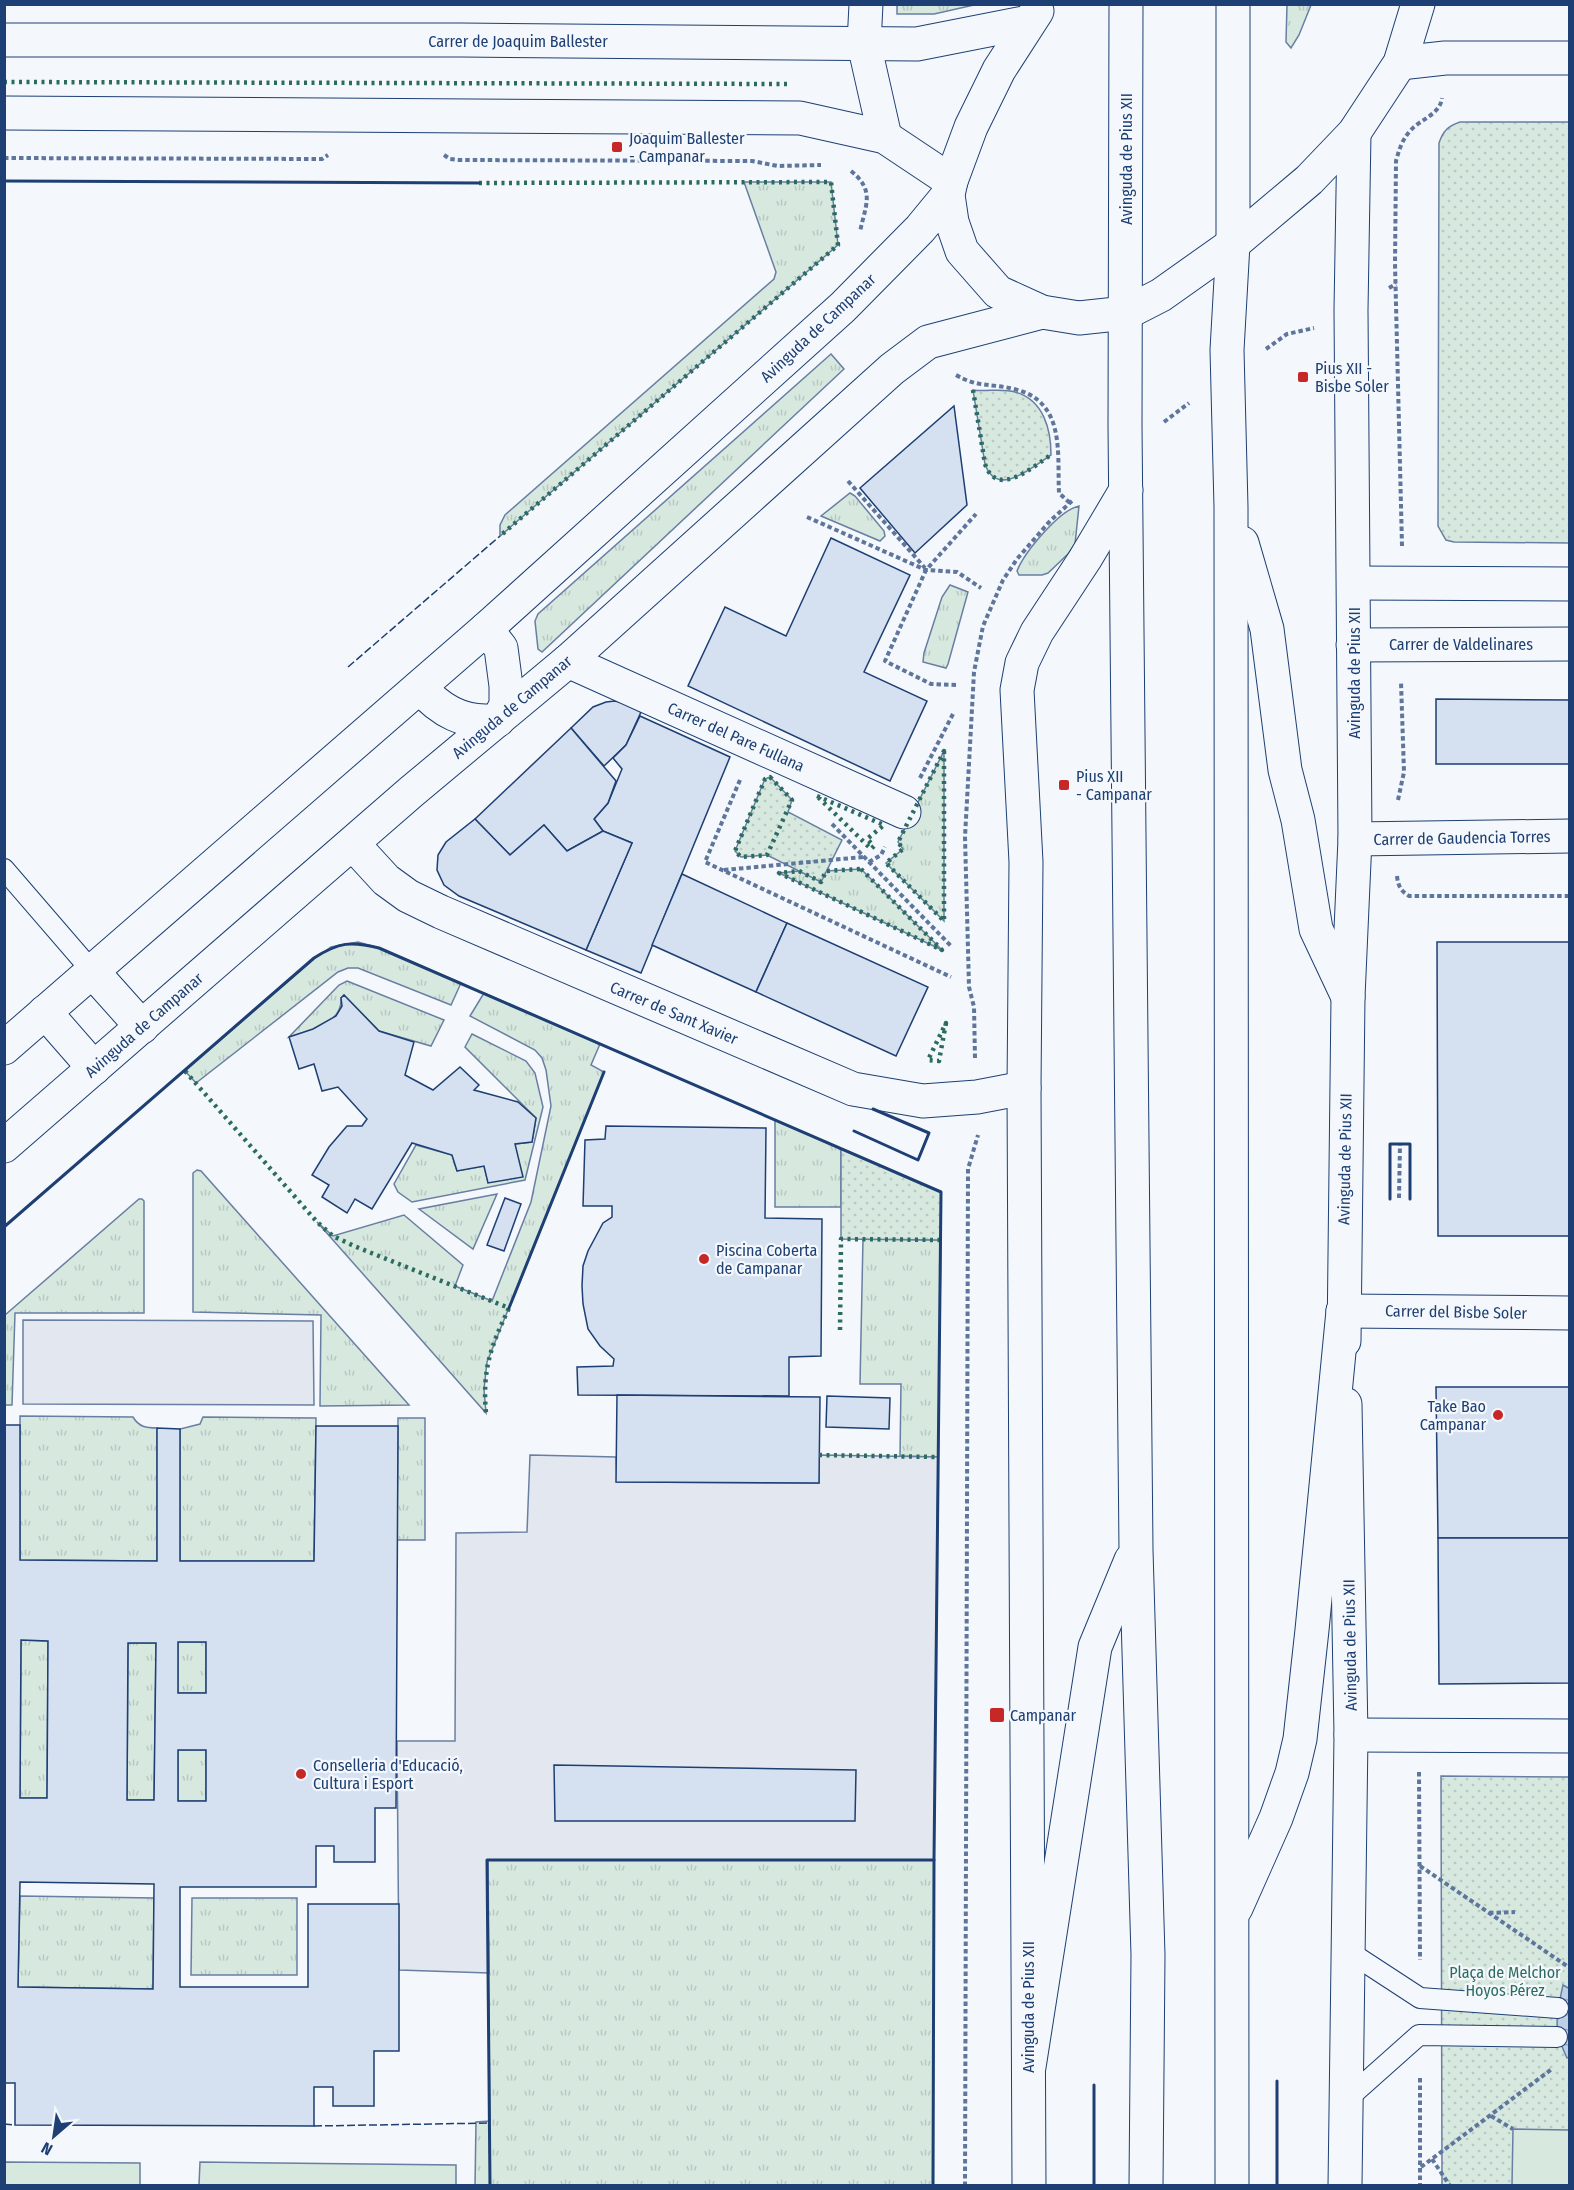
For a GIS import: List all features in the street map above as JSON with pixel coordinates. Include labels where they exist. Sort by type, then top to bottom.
[{"type":"main road","points":[[866,4],[864,44],[885,137]]},
{"type":"main road","name":"Avinguda de Pius XII","points":[[1126,4],[1126,490],[1136,1550],[1148,1955],[1146,2186]]},
{"type":"main road","points":[[1232,2186],[1231,507],[1227,350],[1233,244],[1233,4]]},
{"type":"main road","points":[[1035,13],[994,80],[971,127],[950,188],[952,222],[962,251],[998,292],[1042,312],[1079,318],[1125,313],[1161,295],[1233,244],[1309,180],[1354,133],[1400,63],[1418,4]]},
{"type":"main road","name":"Carrer de Joaquim Ballester","points":[[4,40],[473,40],[917,44],[1035,13]]},
{"type":"main road","points":[[1400,63],[1445,58],[1569,58]]},
{"type":"main road","points":[[4,113],[800,118],[885,137],[950,188]]},
{"type":"main road","name":"Avinguda de Pius XII","points":[[1345,2186],[1351,1735],[1343,1311],[1348,997],[1355,839],[1351,310],[1354,133]]},
{"type":"main road","name":"Avinguda de Campanar","points":[[4,1048],[486,629],[843,307],[920,230],[950,188]]},
{"type":"main road","name":"Avinguda de Campanar","points":[[4,1146],[568,661],[892,369],[928,342],[1042,312]]},
{"type":"main road","name":"Avinguda de Pius XII","points":[[1029,2186],[1024,1088],[1026,862],[1017,690],[1022,663],[1037,632],[1085,559],[1126,490]]},
{"type":"main road","points":[[1231,507],[1268,629],[1285,770],[1298,820],[1316,929],[1348,997]]},
{"type":"main road","points":[[1354,583],[1569,584]]},
{"type":"main road","points":[[420,687],[433,702],[460,716],[481,722],[498,720],[506,705],[501,648],[486,629]]},
{"type":"main road","name":"Carrer de Valdelinares","points":[[1353,645],[1569,644]]},
{"type":"main road","name":"Carrer del Pare Fullana","points":[[568,661],[903,812]]},
{"type":"main road","name":"Carrer de Gaudencia Torres","points":[[1355,839],[1569,836]]},
{"type":"main road","name":"Carrer de Sant Xavier","points":[[353,844],[386,880],[408,896],[853,1089],[923,1101],[977,1097],[1024,1088]]},
{"type":"main road","points":[[92,971],[142,1027]]},
{"type":"main road","points":[[45,1012],[94,1068]]},
{"type":"main road","points":[[1231,1921],[1276,1818],[1292,1773],[1300,1739],[1343,1311]]},
{"type":"main road","name":"Carrer del Bisbe Soler","points":[[1343,1311],[1569,1313]]},
{"type":"main road","points":[[1029,2067],[1095,1647],[1136,1550]]},
{"type":"main road","points":[[1351,1735],[1569,1736]]},
{"type":"lane","points":[[4,869],[92,971]]},
{"type":"lane","points":[[1348,1951],[1420,1998],[1558,2008]]},
{"type":"lane","points":[[1346,2100],[1419,2035],[1557,2037]]},
{"type":"path","points":[[1402,555],[1395,264],[1396,161],[1400,146],[1410,131],[1435,113],[1441,104]]},
{"type":"path","points":[[4,158],[321,159],[336,147]]},
{"type":"path","points":[[439,151],[450,159],[459,160],[762,161],[778,166],[826,164]]},
{"type":"path","points":[[849,169],[861,179],[868,200],[859,238]]},
{"type":"path","points":[[1287,334],[1322,326]]},
{"type":"path","points":[[952,370],[971,384],[1024,392],[1040,403],[1050,414],[1056,427],[1058,441],[1059,493],[1070,503]]},
{"type":"path","points":[[1172,415],[1190,402]]},
{"type":"path","points":[[848,481],[926,570]]},
{"type":"path","points":[[956,685],[931,684],[885,661],[926,570],[976,514]]},
{"type":"path","points":[[807,517],[926,570],[957,572],[981,588]]},
{"type":"path","points":[[1397,807],[1404,772],[1401,686]]},
{"type":"path","points":[[754,745],[705,862],[951,977]]},
{"type":"path","points":[[830,822],[951,946]]},
{"type":"path","points":[[721,870],[864,857]]},
{"type":"path","points":[[1397,879],[1402,892],[1409,896],[1569,896]]},
{"type":"path","points":[[965,2186],[968,1169],[979,1134]]},
{"type":"path","points":[[1399,1198],[1400,1144]]},
{"type":"path","points":[[1419,1865],[1569,1968]]},
{"type":"path","points":[[1487,1913],[1515,1912]]},
{"type":"path","points":[[1420,2167],[1557,2065]]},
{"type":"path","points":[[1491,2116],[1513,2129]]},
{"type":"path","points":[[1431,2159],[1449,2186]]},
{"type":"green space","points":[[897,4],[974,5],[934,14],[897,14]]},
{"type":"green space","points":[[1287,5],[1311,5],[1291,48],[1286,42]]},
{"type":"green space","points":[[1460,122],[1569,122],[1569,543],[1454,542],[1446,540],[1438,526],[1439,143],[1446,130]]},
{"type":"green space","points":[[744,182],[831,182],[838,245],[500,536],[500,525],[505,515],[774,279],[776,272]]},
{"type":"green space","points":[[831,354],[844,369],[542,652],[538,649],[535,621],[538,614]]},
{"type":"green space","points":[[973,390],[1015,392],[1033,402],[1044,417],[1051,455],[1025,472],[1006,480],[998,479],[991,474],[985,464]]},
{"type":"green space","points":[[850,493],[884,531],[885,536],[880,541],[821,516]]},
{"type":"green space","points":[[1079,506],[1075,544],[1068,554],[1048,573],[1019,575],[1017,571],[1021,563],[1043,533],[1062,515]]},
{"type":"green space","points":[[950,585],[968,592],[946,668],[923,662],[942,597]]},
{"type":"green space","points":[[944,751],[944,921],[886,863],[903,849],[898,842]]},
{"type":"green space","points":[[770,777],[792,800],[788,812],[842,840],[821,882],[767,855],[741,857],[735,851],[765,779]]},
{"type":"green space","points":[[861,869],[942,950],[779,873],[799,871],[821,881],[826,871]]},
{"type":"green space","points":[[358,942],[379,948],[461,983],[451,1005],[358,968],[348,968],[338,972],[196,1083],[185,1071],[315,958],[331,947]]},
{"type":"green space","points":[[347,981],[444,1020],[431,1046],[379,1031],[344,995],[337,1014],[331,1020],[315,1029],[289,1037],[339,985]]},
{"type":"green space","points":[[484,993],[600,1044],[591,1065],[604,1072],[487,1362],[484,1389],[486,1413],[317,1222],[333,1236],[404,1215],[463,1265],[455,1286],[492,1301],[531,1202],[551,1106],[546,1070],[542,1058],[535,1050],[470,1016]]},
{"type":"green space","points":[[472,1034],[526,1061],[535,1073],[543,1107],[525,1180],[412,1202],[398,1192],[394,1184],[416,1145],[452,1155],[457,1171],[484,1166],[488,1182],[515,1144],[532,1142],[536,1118],[465,1047]]},
{"type":"green space","points":[[775,1120],[841,1149],[841,1207],[775,1207]]},
{"type":"green space","points":[[841,1149],[941,1192],[941,1240],[841,1239]]},
{"type":"green space","points":[[197,1170],[201,1171],[409,1405],[320,1406],[321,1315],[193,1312],[193,1173]]},
{"type":"green space","points":[[497,1194],[473,1249],[419,1209]]},
{"type":"green space","points":[[139,1199],[144,1201],[144,1313],[15,1313],[12,1405],[5,1405],[5,1315]]},
{"type":"green space","points":[[863,1239],[941,1240],[938,1457],[900,1456],[901,1384],[860,1384]]},
{"type":"green space","points":[[20,1416],[133,1417],[143,1426],[157,1428],[157,1561],[20,1560]]},
{"type":"green space","points":[[203,1417],[316,1418],[314,1561],[180,1561],[180,1429],[200,1424]]},
{"type":"green space","points":[[398,1418],[425,1418],[425,1540],[397,1540]]},
{"type":"green space","points":[[21,1640],[48,1641],[47,1798],[20,1798]]},
{"type":"green space","points":[[178,1642],[206,1642],[206,1693],[178,1693]]},
{"type":"green space","points":[[128,1643],[156,1643],[154,1800],[127,1800]]},
{"type":"green space","points":[[178,1750],[206,1750],[206,1801],[178,1801]]},
{"type":"green space","name":"Plaça de Melchor Hoyos Pérez","points":[[1441,1776],[1569,1777],[1569,2185],[1442,2185]]},
{"type":"green space","points":[[487,1860],[934,1860],[933,2185],[475,2186],[476,2122],[490,2121]]},
{"type":"green space","points":[[20,1896],[154,1898],[153,1989],[18,1987]]},
{"type":"green space","points":[[192,1898],[297,1898],[297,1975],[191,1975]]},
{"type":"green space","points":[[1513,2129],[1569,2130],[1569,2185],[1512,2185]]},
{"type":"green space","points":[[5,2162],[140,2163],[140,2185],[5,2185]]},
{"type":"green space","points":[[200,2162],[456,2165],[456,2185],[199,2185]]},
{"type":"shaded area","points":[[23,1320],[313,1321],[314,1405],[23,1404]]},
{"type":"shaded area","points":[[530,1455],[616,1457],[617,1482],[819,1483],[819,1455],[938,1457],[934,1860],[488,1860],[489,1973],[399,1970],[397,1741],[455,1741],[456,1533],[527,1532]]},
{"type":"water","points":[[1563,1985],[1570,1989],[1570,2056],[1567,2058],[1559,2039],[1557,2022]]},
{"type":"building","points":[[954,406],[967,505],[915,553],[860,488]]},
{"type":"building","points":[[831,538],[910,575],[864,672],[927,701],[890,781],[688,686],[725,607],[786,636]]},
{"type":"building","points":[[1436,699],[1570,700],[1570,764],[1436,764]]},
{"type":"building","points":[[615,701],[641,712],[626,745],[604,766],[571,728],[593,707]]},
{"type":"building","points":[[640,716],[730,757],[641,973],[586,950],[632,843],[603,831],[594,819],[608,803],[622,769],[613,758],[626,745]]},
{"type":"building","points":[[571,728],[616,781],[608,803],[594,819],[603,831],[567,851],[544,825],[510,855],[475,819]]},
{"type":"building","points":[[475,819],[510,855],[544,825],[567,851],[603,831],[632,843],[586,950],[459,896],[444,885],[437,870],[438,855],[446,842]]},
{"type":"building","points":[[682,874],[787,923],[756,992],[652,945]]},
{"type":"building","points":[[787,923],[928,987],[896,1056],[756,992]]},
{"type":"building","points":[[1437,942],[1570,942],[1570,1236],[1438,1236]]},
{"type":"building","points":[[344,995],[379,1031],[414,1042],[405,1075],[433,1090],[460,1067],[479,1085],[474,1090],[518,1102],[536,1118],[532,1142],[515,1144],[523,1177],[488,1183],[484,1166],[457,1171],[452,1155],[412,1143],[372,1209],[355,1199],[347,1213],[322,1197],[329,1185],[312,1175],[329,1147],[347,1126],[362,1126],[367,1119],[338,1087],[322,1091],[314,1064],[299,1069],[289,1037],[313,1029],[336,1016],[342,1006],[341,998]]},
{"type":"building","name":"Piscina Coberta de Campanar","points":[[606,1126],[766,1128],[765,1218],[822,1219],[821,1356],[789,1357],[789,1396],[578,1395],[577,1367],[613,1366],[614,1359],[600,1346],[588,1329],[582,1286],[583,1266],[588,1251],[603,1223],[612,1217],[612,1206],[583,1206],[585,1140],[605,1139]]},
{"type":"building","points":[[505,1198],[521,1204],[504,1251],[487,1245]]},
{"type":"building","points":[[1436,1387],[1570,1387],[1570,1538],[1438,1538]]},
{"type":"building","points":[[617,1395],[820,1397],[819,1483],[616,1482]]},
{"type":"building","points":[[827,1396],[890,1398],[889,1429],[826,1427]]},
{"type":"building","name":"Conselleria d'Educació, Cultura i Esport","points":[[4,1425],[20,1425],[20,1560],[157,1561],[157,1428],[180,1429],[180,1561],[314,1561],[316,1426],[398,1426],[396,1808],[375,1808],[375,1862],[334,1862],[334,1846],[316,1846],[316,1887],[180,1887],[180,1987],[308,1987],[308,1904],[399,1904],[399,2051],[374,2051],[374,2106],[333,2106],[333,2087],[314,2087],[314,2126],[15,2125],[15,2083],[4,2083]],"holes":[[[21,1640],[48,1641],[47,1798],[20,1798]],[[178,1642],[206,1642],[206,1693],[178,1693]],[[128,1643],[156,1643],[154,1800],[127,1800]],[[178,1750],[206,1750],[206,1801],[178,1801]],[[20,1882],[154,1884],[153,1989],[18,1987]]]},
{"type":"building","points":[[1438,1538],[1570,1538],[1570,1683],[1439,1684]]},
{"type":"building","points":[[554,1765],[856,1770],[855,1821],[555,1821]]},
{"type":"hedge","points":[[4,82],[787,84]]},
{"type":"hedge","points":[[479,183],[831,182],[838,245],[500,536]]},
{"type":"hedge","points":[[973,390],[985,464],[991,474],[998,479],[1006,480],[1025,472],[1051,455]]},
{"type":"hedge","points":[[944,751],[944,921],[886,863],[903,849],[898,842],[944,751]]},
{"type":"hedge","points":[[770,777],[792,800],[767,855],[741,857],[735,851],[765,779],[770,777]]},
{"type":"hedge","points":[[817,796],[884,825],[867,839],[874,846],[871,849],[817,796]]},
{"type":"hedge","points":[[861,869],[942,950],[779,873],[799,871],[821,882],[826,871],[861,869]]},
{"type":"hedge","points":[[946,1023],[939,1061],[928,1060],[946,1023]]},
{"type":"hedge","points":[[185,1071],[317,1222],[333,1236],[509,1308],[489,1358],[485,1383],[486,1413]]},
{"type":"hedge","points":[[840,1330],[841,1239],[941,1240]]},
{"type":"hedge","points":[[819,1455],[938,1457]]},
{"type":"fence","points":[[348,667],[500,536]]},
{"type":"fence","points":[[314,2126],[490,2123]]},
{"type":"fence","points":[[4,2124],[15,2125]]},
{"type":"wall","points":[[4,181],[479,183]]},
{"type":"wall","points":[[4,1227],[314,958],[345,944],[361,944],[379,948],[941,1192],[934,1860]]},
{"type":"wall","points":[[509,1308],[604,1072]]},
{"type":"wall","points":[[854,1131],[918,1160],[929,1133],[873,1109]]},
{"type":"wall","points":[[1390,1199],[1390,1144],[1410,1144],[1410,1199]]},
{"type":"wall","points":[[490,2186],[487,1860],[934,1860],[933,2186]]},
{"type":"wall","points":[[1277,2081],[1277,2186]]},
{"type":"wall","points":[[1094,2085],[1094,2186]]},
{"type":"place","name":"Joaquim Ballester - Campanar","points":[[617,147]]},
{"type":"place","name":"Pius XII - Bisbe Soler","points":[[1303,377]]},
{"type":"place","name":"Pius XII - Campanar","points":[[1064,785]]},
{"type":"place","name":"Piscina Coberta de Campanar","points":[[704,1259]]},
{"type":"place","name":"Take Bao Campanar","points":[[1498,1415]]},
{"type":"place","name":"Campanar","points":[[997,1715]]},
{"type":"place","name":"Conselleria d'Educació, Cultura i Esport","points":[[301,1774]]}]
